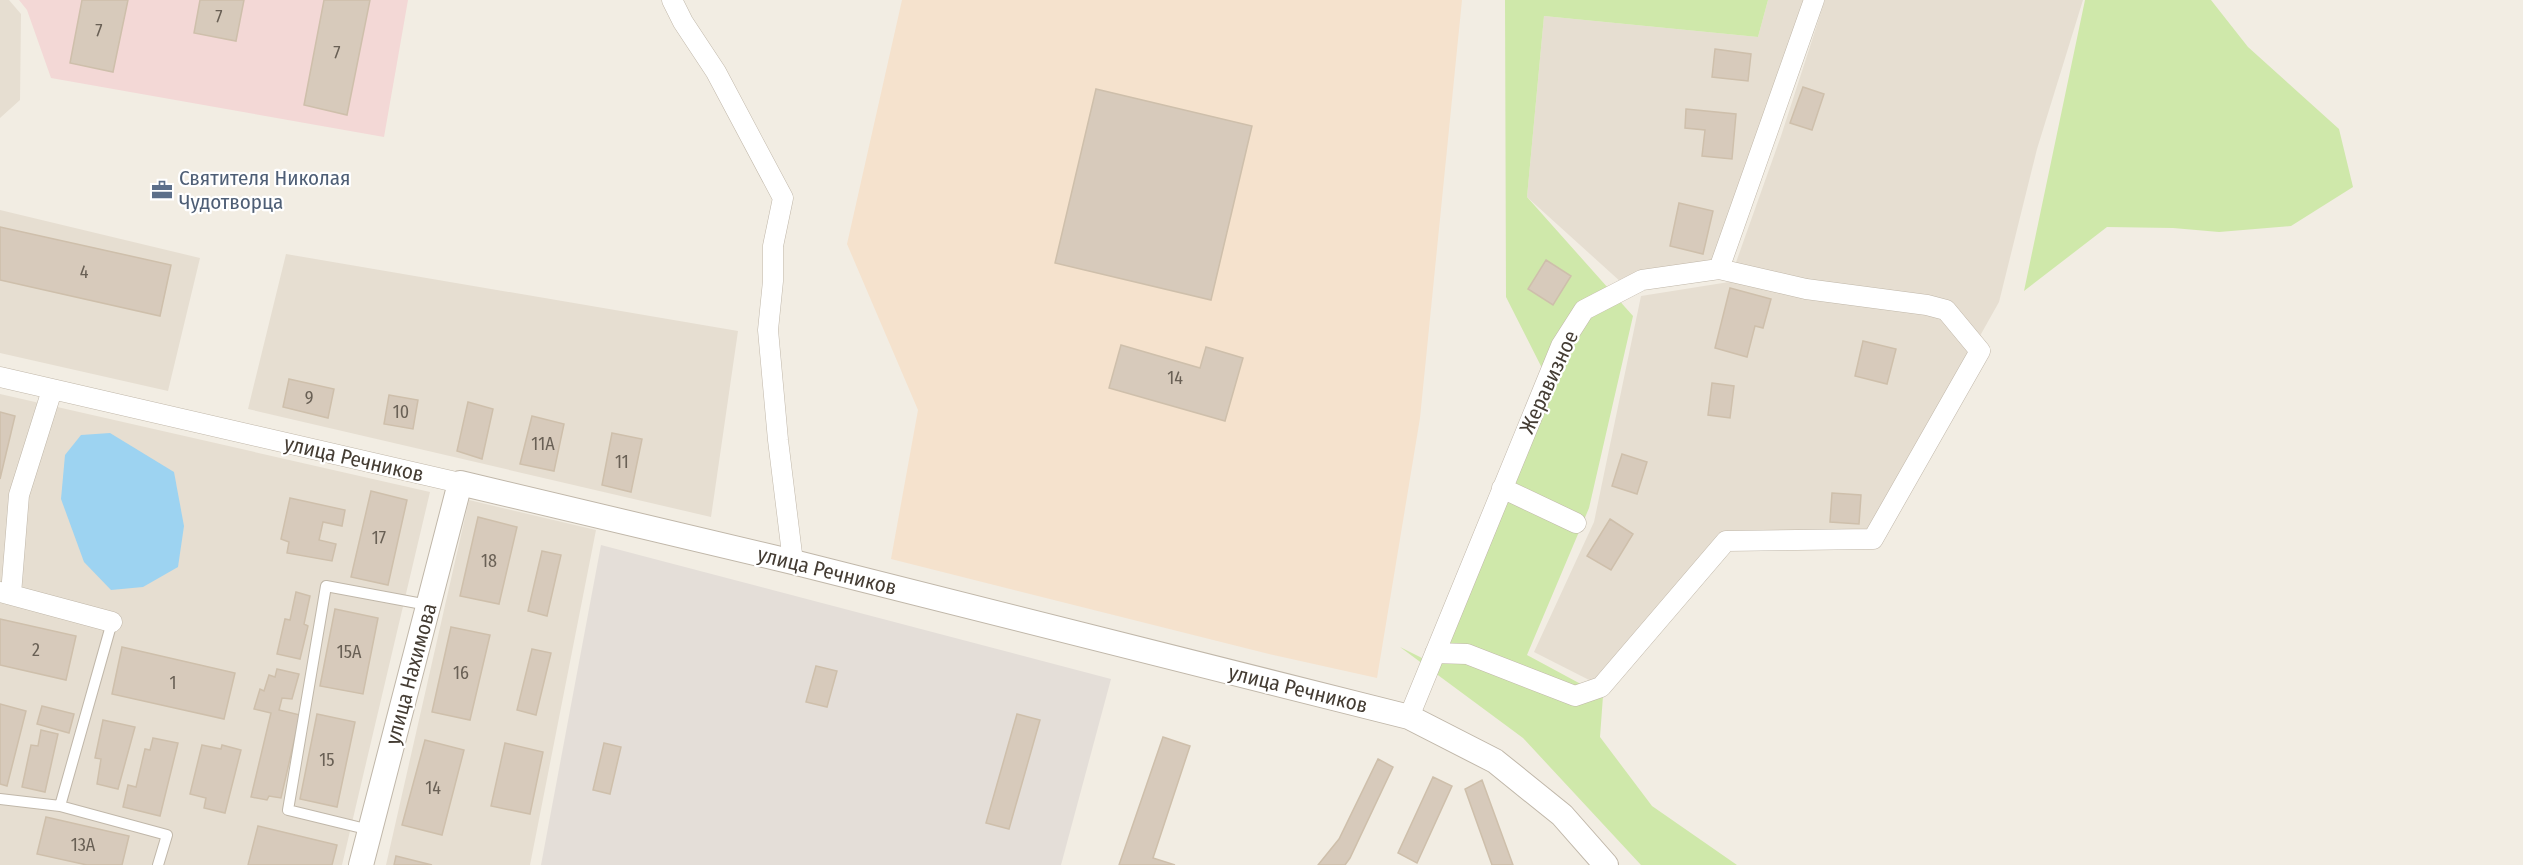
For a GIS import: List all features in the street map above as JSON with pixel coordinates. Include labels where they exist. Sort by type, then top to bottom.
[{"type":"street","points":[[672,0],[721,81],[783,198],[773,246],[773,281],[768,330],[778,440],[793,562]]},
{"type":"street","points":[[1436,653],[1467,654],[1575,696],[1601,687],[1726,541],[1873,539],[1980,351],[1946,310],[1927,305],[1806,289],[1719,269],[1814,0]]},
{"type":"street","name":"Жеравизное","points":[[1410,717],[1561,345],[1584,310],[1642,280],[1719,269]]},
{"type":"street","name":"улица Речников","points":[[0,377],[793,562],[1410,717],[1495,761],[1562,815],[1606,865]]},
{"type":"street","points":[[52,390],[19,495],[5,593],[112,622]]},
{"type":"street","name":"улица Нахимова","points":[[361,865],[460,483]]},
{"type":"street","points":[[1503,488],[1576,523]]},
{"type":"lane","points":[[370,830],[288,810],[327,586],[429,605]]},
{"type":"lane","points":[[60,806],[112,622]]},
{"type":"lane","points":[[0,799],[60,806],[167,835],[158,865]]},
{"type":"shaded area","points":[[0,0],[9,0],[21,14],[20,100],[0,118]]},
{"type":"shaded area","points":[[19,0],[408,0],[384,137],[51,78],[27,10]]},
{"type":"shaded area","points":[[902,0],[1462,0],[1420,418],[1377,678],[1269,654],[891,559],[918,410],[847,244]]},
{"type":"shaded area","points":[[1768,0],[1816,0],[1724,258],[1622,283],[1527,197],[1544,16],[1758,37]]},
{"type":"shaded area","points":[[1825,0],[2083,0],[2037,149],[1999,302],[1867,537],[1719,533],[1597,684],[1534,652],[1594,522],[1641,296],[1729,282],[1781,136]]},
{"type":"shaded area","points":[[0,210],[200,258],[168,391],[0,353]]},
{"type":"shaded area","points":[[286,254],[738,331],[711,517],[248,409]]},
{"type":"shaded area","points":[[0,394],[430,492],[342,865],[0,865]]},
{"type":"shaded area","points":[[469,500],[596,530],[530,865],[386,865]]},
{"type":"shaded area","points":[[601,545],[1111,679],[1061,865],[541,865]]},
{"type":"green space","points":[[1505,0],[1768,0],[1758,37],[1544,16],[1527,197],[1633,316],[1589,508],[1527,655],[1603,696],[1600,737],[1652,806],[1737,865],[1641,865],[1523,738],[1400,647],[1426,660],[1547,378],[1506,297]]},
{"type":"green space","points":[[2085,0],[2211,0],[2248,47],[2339,129],[2353,187],[2291,226],[2219,232],[2173,228],[2107,227],[2024,291]]},
{"type":"water","points":[[110,433],[174,472],[184,526],[178,567],[143,587],[111,590],[84,562],[61,499],[65,455],[81,435]]},
{"type":"building","points":[[82,0],[128,0],[113,72],[70,63]]},
{"type":"building","points":[[200,0],[244,0],[236,41],[194,33]]},
{"type":"building","points":[[324,0],[370,0],[347,115],[304,105]]},
{"type":"building","points":[[1715,49],[1751,54],[1748,81],[1712,77]]},
{"type":"building","points":[[1803,87],[1824,94],[1812,130],[1790,123]]},
{"type":"building","points":[[1096,89],[1252,126],[1211,300],[1055,263]]},
{"type":"building","points":[[1686,109],[1736,114],[1732,159],[1702,156],[1705,130],[1685,128]]},
{"type":"building","points":[[1679,203],[1713,211],[1703,254],[1670,246]]},
{"type":"building","points":[[0,227],[171,265],[160,316],[0,280]]},
{"type":"building","points":[[1546,260],[1571,276],[1553,305],[1528,289]]},
{"type":"building","points":[[1730,288],[1771,299],[1763,328],[1755,326],[1747,357],[1715,348]]},
{"type":"building","points":[[1863,341],[1896,349],[1887,384],[1855,376]]},
{"type":"building","points":[[1121,345],[1200,368],[1206,347],[1243,358],[1225,421],[1109,388]]},
{"type":"building","points":[[289,379],[334,389],[328,418],[283,407]]},
{"type":"building","points":[[1712,383],[1734,386],[1730,418],[1708,415]]},
{"type":"building","points":[[389,395],[418,400],[413,429],[384,424]]},
{"type":"building","points":[[468,402],[493,409],[482,459],[457,451]]},
{"type":"building","points":[[0,412],[15,416],[0,479]]},
{"type":"building","points":[[532,416],[564,424],[554,471],[520,464]]},
{"type":"building","points":[[612,433],[642,439],[631,492],[602,485]]},
{"type":"building","points":[[1622,454],[1647,462],[1637,494],[1612,486]]},
{"type":"building","points":[[371,491],[407,500],[388,585],[351,577]]},
{"type":"building","points":[[1832,493],[1861,495],[1859,524],[1830,522]]},
{"type":"building","points":[[290,498],[345,510],[342,526],[323,522],[319,540],[336,544],[332,561],[287,553],[289,542],[281,539]]},
{"type":"building","points":[[478,517],[517,527],[499,604],[460,596]]},
{"type":"building","points":[[1610,519],[1633,534],[1611,570],[1587,556]]},
{"type":"building","points":[[542,551],[561,555],[547,616],[528,611]]},
{"type":"building","points":[[296,592],[310,596],[304,624],[308,626],[300,659],[277,654],[285,619],[290,620]]},
{"type":"building","points":[[335,609],[378,618],[363,694],[320,686]]},
{"type":"building","points":[[0,619],[76,636],[66,680],[0,665]]},
{"type":"building","points":[[451,627],[490,635],[470,720],[432,712]]},
{"type":"building","points":[[122,647],[235,673],[224,719],[112,694]]},
{"type":"building","points":[[532,649],[551,653],[536,715],[517,710]]},
{"type":"building","points":[[816,666],[837,671],[827,707],[806,702]]},
{"type":"building","points":[[277,669],[299,674],[292,699],[282,698],[279,710],[300,715],[281,798],[269,796],[267,800],[251,797],[271,713],[254,709],[260,689],[264,691],[269,675],[275,677]]},
{"type":"building","points":[[0,704],[26,711],[7,786],[0,784]]},
{"type":"building","points":[[42,706],[74,714],[69,733],[37,724]]},
{"type":"building","points":[[317,714],[355,722],[337,807],[300,799]]},
{"type":"building","points":[[1017,714],[1040,720],[1009,829],[986,823]]},
{"type":"building","points":[[103,720],[135,727],[118,789],[97,784],[101,759],[95,758]]},
{"type":"building","points":[[41,730],[58,734],[45,792],[22,787],[31,745],[38,746]]},
{"type":"building","points":[[1163,737],[1190,746],[1153,858],[1175,865],[1119,865]]},
{"type":"building","points":[[153,738],[178,743],[160,816],[123,807],[128,785],[136,787],[145,749],[150,750]]},
{"type":"building","points":[[425,740],[464,750],[442,835],[402,825]]},
{"type":"building","points":[[505,743],[543,752],[530,814],[491,806]]},
{"type":"building","points":[[604,743],[621,747],[610,794],[593,790]]},
{"type":"building","points":[[202,745],[221,749],[222,745],[241,750],[225,813],[204,808],[206,798],[190,794]]},
{"type":"building","points":[[1378,759],[1393,767],[1350,858],[1345,865],[1318,865],[1339,839]]},
{"type":"building","points":[[1433,777],[1452,786],[1417,863],[1398,853]]},
{"type":"building","points":[[1482,780],[1513,865],[1492,865],[1465,789]]},
{"type":"building","points":[[46,817],[129,836],[122,865],[87,865],[37,854]]},
{"type":"building","points":[[258,826],[337,845],[332,865],[248,865]]},
{"type":"building","points":[[396,856],[432,865],[394,865]]},
{"type":"place","name":"Святителя Николая Чудотворца","points":[[162,190]]}]
